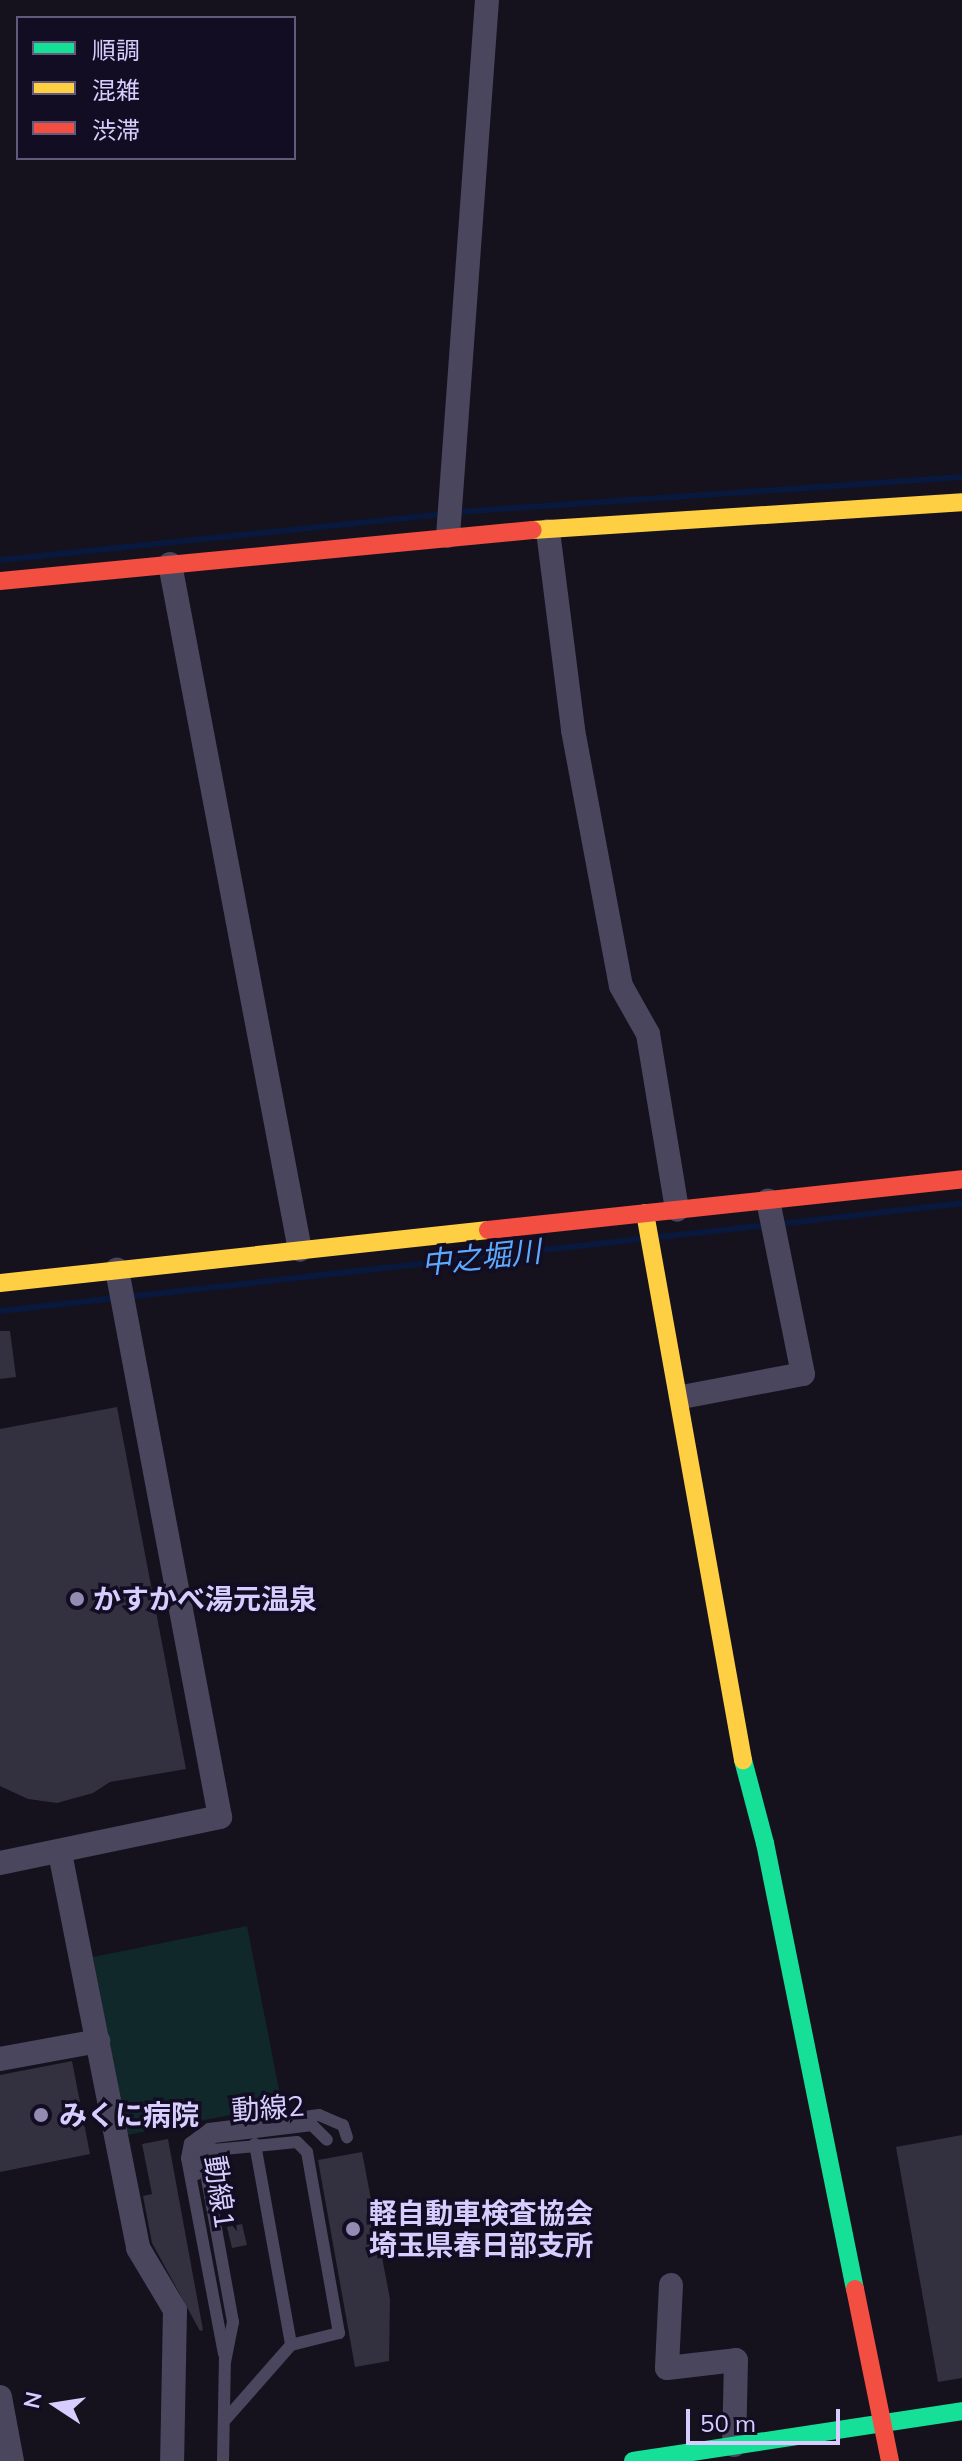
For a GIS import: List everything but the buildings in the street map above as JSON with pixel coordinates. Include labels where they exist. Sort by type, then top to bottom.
[{"type":"street","points":[[448,532],[487,0]]},
{"type":"street","points":[[0,581],[448,532],[548,531],[962,502]]},
{"type":"street","points":[[548,531],[573,730],[621,986],[648,1034],[677,1210]]},
{"type":"street","points":[[170,564],[300,1250]]},
{"type":"street","points":[[0,1283],[119,1277],[300,1250],[962,1179]]},
{"type":"street","points":[[682,1397],[803,1374],[768,1200]]},
{"type":"street","points":[[645,1213],[682,1397],[748,1789],[765,1843],[890,2461]]},
{"type":"street","points":[[0,1863],[60,1853],[220,1817],[119,1277]]},
{"type":"street","points":[[60,1853],[138,2248],[175,2310],[172,2461]]},
{"type":"street","points":[[0,2059],[98,2041]]},
{"type":"street","points":[[671,2285],[667,2368],[736,2360],[734,2445]]},
{"type":"street","points":[[0,2397],[12,2461]]},
{"type":"street","points":[[633,2461],[962,2411]]},
{"type":"lane","name":"動線1","points":[[222,2324],[187,2158],[190,2143],[209,2129],[319,2115],[343,2125],[347,2137]]},
{"type":"lane","name":"動線2","points":[[222,2324],[195,2151],[204,2140],[250,2129],[312,2125],[327,2140]]},
{"type":"lane","points":[[225,2362],[233,2322],[203,2157],[213,2150],[255,2144],[303,2146],[320,2220],[339,2333],[291,2345],[226,2419]]},
{"type":"lane","points":[[255,2144],[291,2345]]},
{"type":"lane","points":[[222,2324],[226,2419],[223,2461]]},
{"type":"lane","points":[[226,2437],[230,2461]]},
{"type":"green space","points":[[247,1926],[282,2105],[127,2135],[93,1957]]},
{"type":"waterway","points":[[457,512],[962,477]]},
{"type":"waterway","points":[[0,560],[442,514]]},
{"type":"waterway","name":"中之堀川","points":[[779,1224],[962,1203]]},
{"type":"waterway","name":"中之堀川","points":[[659,1237],[768,1225]]},
{"type":"waterway","name":"中之堀川","points":[[127,1297],[640,1239]]},
{"type":"waterway","name":"中之堀川","points":[[0,1311],[116,1298]]},
{"type":"traffic: fast","points":[[743,1760],[765,1843],[855,2289]]},
{"type":"traffic: fast","points":[[633,2461],[962,2411]]},
{"type":"traffic: slow","points":[[533,530],[962,502]]},
{"type":"traffic: slow","points":[[645,1213],[743,1760]]},
{"type":"traffic: slow","points":[[0,1283],[488,1230]]},
{"type":"traffic: jam","points":[[0,581],[533,530]]},
{"type":"traffic: jam","points":[[488,1230],[962,1179]]},
{"type":"traffic: jam","points":[[855,2289],[890,2461]]},
{"type":"place","name":"かすかべ湯元温泉","points":[[77,1599]]},
{"type":"place","name":"みくに病院","points":[[41,2115]]},
{"type":"place","name":"軽自動車検査協会 埼玉県春日部支所","points":[[353,2229]]}]
